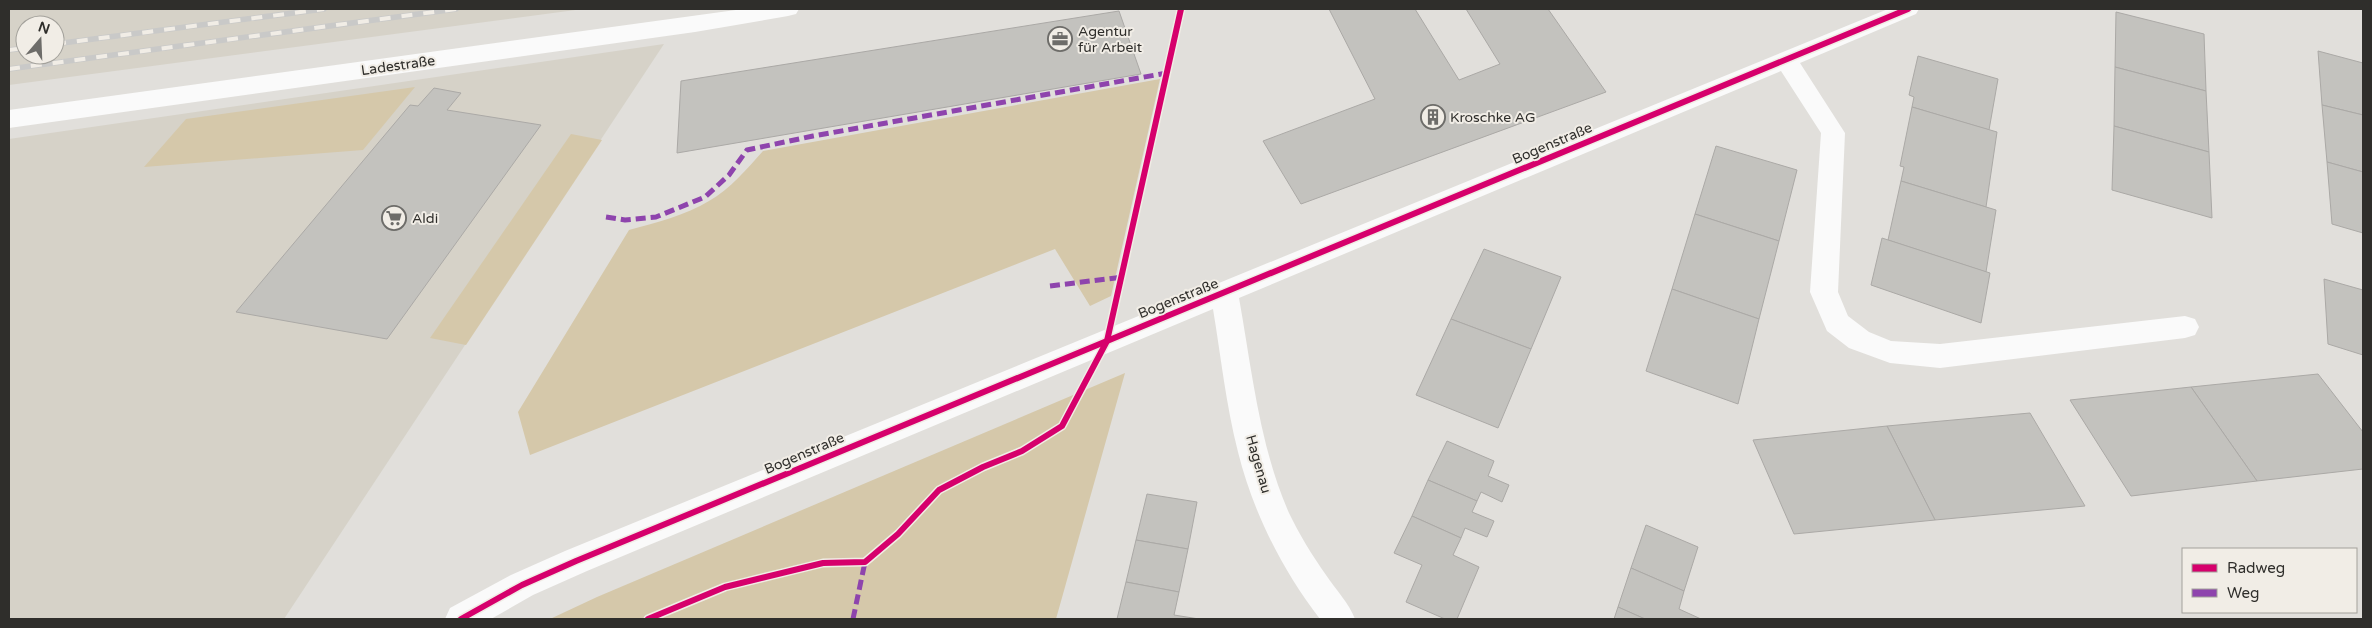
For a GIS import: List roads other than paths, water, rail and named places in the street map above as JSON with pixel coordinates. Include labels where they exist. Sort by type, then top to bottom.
[{"type":"street","name":"Ladestraße","points":[[9,118],[695,24],[788,9]]},
{"type":"street","name":"Bogenstraße","points":[[461,619],[522,585],[576,561],[1908,9]]},
{"type":"street","points":[[1786,59],[1833,133],[1824,292],[1837,323],[1859,340],[1890,352],[1940,356],[2185,326]]},
{"type":"street","name":"Hagenau","points":[[1224,292],[1247,424],[1260,477],[1282,530],[1297,557],[1313,584],[1339,619]]},
{"type":"railway","points":[[65,43],[324,9]]},
{"type":"railway","points":[[9,69],[456,9]]},
{"type":"railway","points":[[9,50],[15,49]]},
{"type":"place","name":"Agentur für Arbeit","points":[[1060,39]]},
{"type":"place","name":"Kroschke AG","points":[[1433,117]]},
{"type":"place","name":"Aldi","points":[[394,218]]}]
